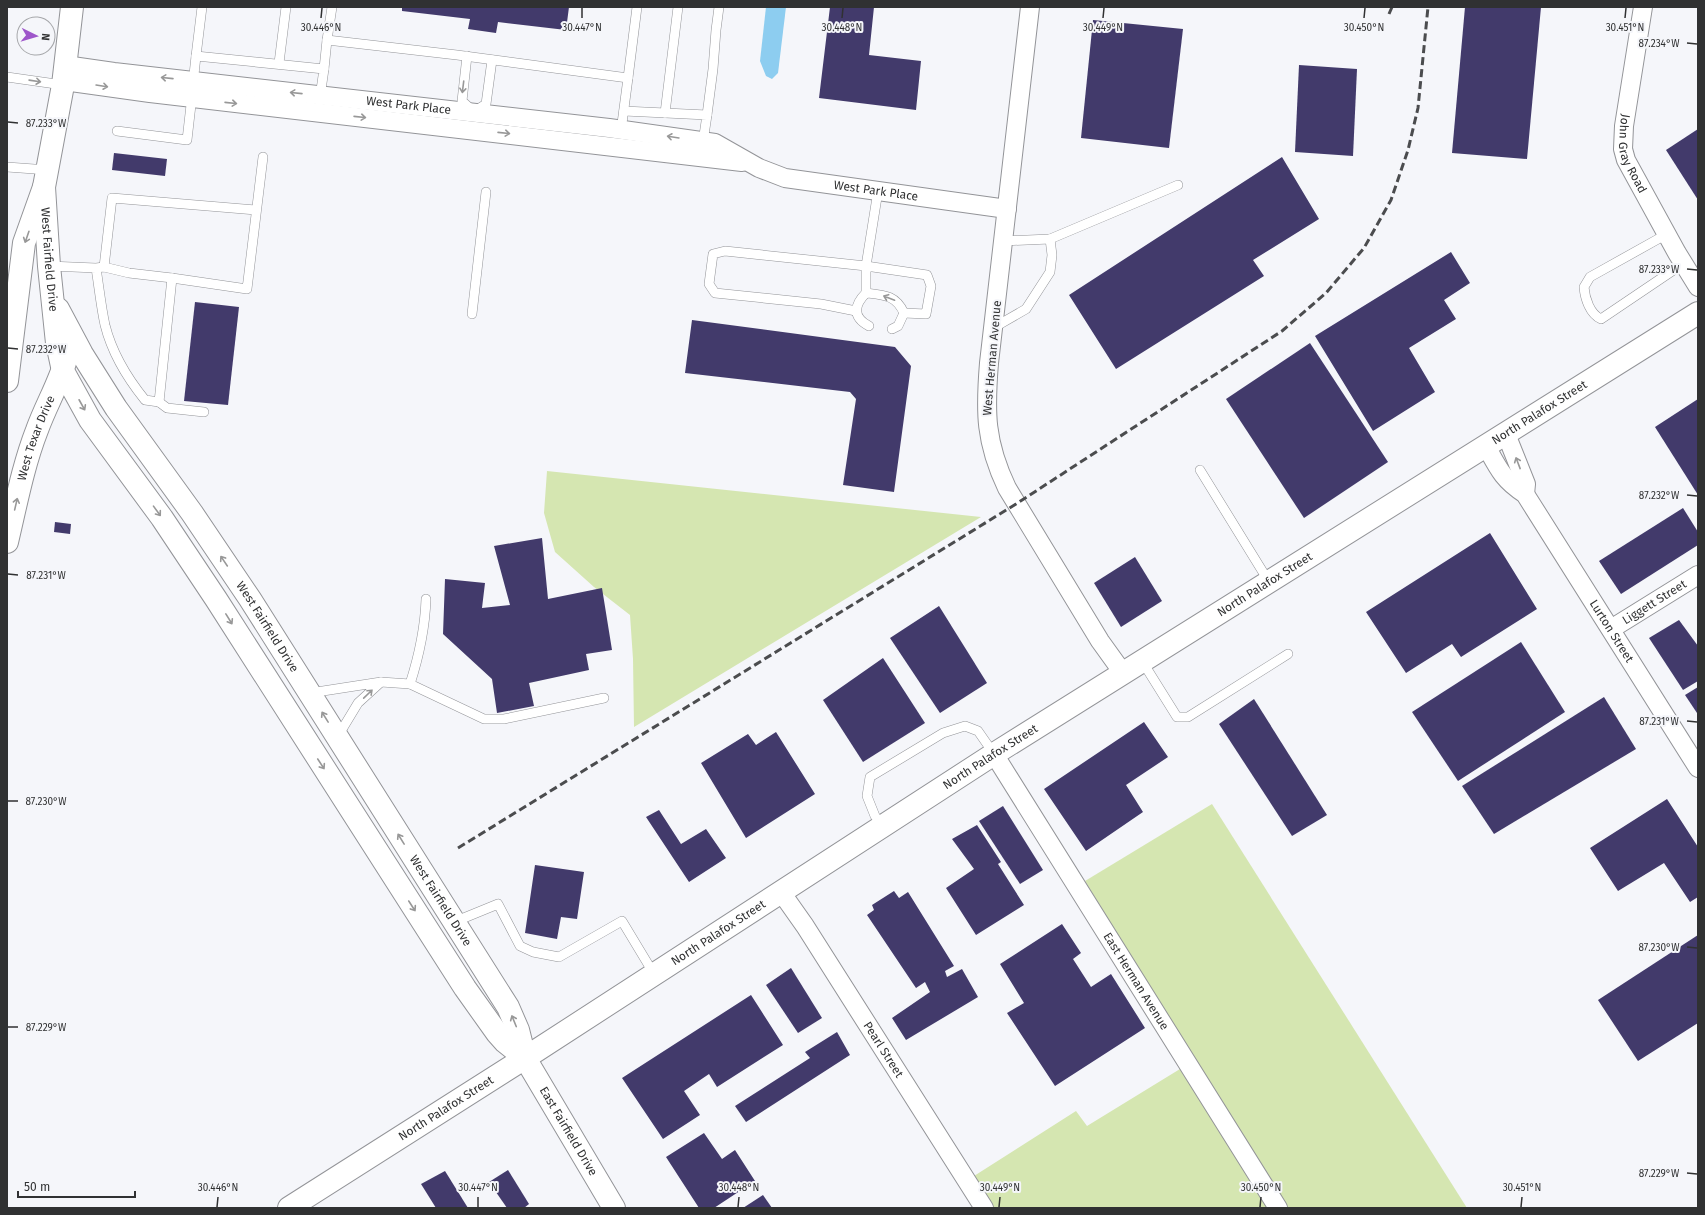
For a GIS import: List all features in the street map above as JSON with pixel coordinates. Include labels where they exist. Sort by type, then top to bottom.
[{"type":"main road","name":"West Fairfield Drive","points":[[72,7],[64,77],[46,178],[49,266],[52,299],[116,408],[196,519],[250,599],[508,1007],[518,1030],[525,1058]]},
{"type":"main road","points":[[7,381],[9,333],[24,244],[46,178]]},
{"type":"main road","points":[[52,299],[57,343],[63,371],[90,420],[162,518],[216,599],[465,988],[497,1033],[505,1042],[525,1058]]},
{"type":"main road","name":"North Palafox Street","points":[[289,1208],[525,1058],[994,754],[1698,313]]},
{"type":"main road","name":"West Texar Drive","points":[[7,542],[25,465],[37,429],[63,371],[73,337]]},
{"type":"main road","name":"East Fairfield Drive","points":[[525,1058],[612,1206]]},
{"type":"street","name":"West Herman Avenue","points":[[1030,7],[986,394],[988,436],[998,469],[1025,520],[1100,641],[1123,673]]},
{"type":"street","name":"John Gray Road","points":[[1643,7],[1624,126],[1623,148],[1626,160],[1698,287]]},
{"type":"street","name":"West Park Place","points":[[64,77],[319,104],[472,130],[715,143],[759,168],[785,178],[1007,209]]},
{"type":"street","name":"West Park Place","points":[[319,104],[474,112],[748,162]]},
{"type":"street","name":"Lurton Street","points":[[1506,434],[1526,484],[1525,494]]},
{"type":"street","name":"Lurton Street","points":[[1486,446],[1505,479],[1525,494],[1698,768]]},
{"type":"street","name":"Liggett Street","points":[[1611,629],[1698,575]]},
{"type":"street","name":"East Herman Avenue","points":[[994,754],[1278,1208]]},
{"type":"street","name":"Pearl Street","points":[[781,892],[805,926],[984,1208]]},
{"type":"lane","points":[[117,131],[187,140],[202,7]]},
{"type":"lane","points":[[279,63],[286,7]]},
{"type":"lane","points":[[319,104],[332,7]]},
{"type":"lane","points":[[620,138],[636,7]]},
{"type":"lane","points":[[665,113],[678,7]]},
{"type":"lane","points":[[703,142],[714,69],[719,7]]},
{"type":"lane","points":[[327,40],[467,56],[628,78]]},
{"type":"lane","points":[[196,56],[324,68]]},
{"type":"lane","points":[[467,56],[462,101],[474,112]]},
{"type":"lane","points":[[472,130],[474,112],[486,104],[492,60]]},
{"type":"lane","points":[[7,77],[64,77]]},
{"type":"lane","points":[[624,111],[707,115]]},
{"type":"lane","points":[[49,266],[100,268],[247,289],[263,156]]},
{"type":"lane","points":[[7,167],[46,178]]},
{"type":"lane","points":[[1003,241],[1050,239],[1178,185]]},
{"type":"lane","points":[[869,326],[861,322],[856,311],[858,301],[866,293],[866,266],[878,191]]},
{"type":"lane","points":[[472,314],[486,192]]},
{"type":"lane","points":[[204,412],[167,408],[159,402],[145,400],[129,380],[114,350],[105,326],[100,268],[112,198],[256,210]]},
{"type":"lane","points":[[1667,234],[1590,277],[1584,286],[1584,296],[1594,316],[1601,320],[1684,263]]},
{"type":"lane","points":[[993,328],[1026,309],[1050,272],[1052,254],[1050,239]]},
{"type":"lane","points":[[856,311],[821,304],[715,293],[708,284],[713,254],[725,251],[866,266],[927,275],[931,286],[926,314],[904,313]]},
{"type":"lane","points":[[159,402],[172,278]]},
{"type":"lane","points":[[866,293],[891,298],[900,304],[904,313],[898,326],[892,329]]},
{"type":"lane","points":[[1200,470],[1269,582]]},
{"type":"lane","points":[[410,684],[417,662],[425,618],[426,599]]},
{"type":"lane","points":[[1142,662],[1177,717],[1188,717],[1288,654]]},
{"type":"lane","points":[[337,737],[358,703],[380,682]]},
{"type":"lane","points":[[310,693],[380,682],[410,684],[484,719],[496,720],[604,698]]},
{"type":"lane","points":[[883,826],[875,816],[867,796],[870,777],[943,733],[965,726],[978,731],[994,754]]},
{"type":"lane","points":[[454,922],[498,904],[520,946],[533,952],[559,956],[622,921],[654,974]]},
{"type":"green space","points":[[547,471],[981,517],[634,727],[633,659],[630,615],[594,587],[555,552],[544,513]]},
{"type":"green space","points":[[1212,804],[1467,1208],[1288,1208],[1181,1038],[1085,881]]},
{"type":"green space","points":[[1180,1069],[1268,1208],[994,1208],[974,1176],[1076,1111],[1087,1126]]},
{"type":"water","points":[[766,7],[786,7],[778,73],[772,79],[766,76],[760,61]]},
{"type":"building","points":[[402,7],[569,7],[566,30],[498,22],[496,33],[468,29],[470,19],[402,11]]},
{"type":"building","points":[[830,7],[874,7],[869,55],[921,61],[916,110],[819,98]]},
{"type":"building","points":[[1465,7],[1541,7],[1527,159],[1452,153]]},
{"type":"building","points":[[1093,20],[1183,29],[1169,148],[1081,138]]},
{"type":"building","points":[[1299,65],[1357,69],[1353,156],[1295,152]]},
{"type":"building","points":[[1698,129],[1698,200],[1666,150]]},
{"type":"building","points":[[114,153],[167,159],[165,176],[112,170]]},
{"type":"building","points":[[1282,157],[1319,219],[1253,260],[1264,276],[1116,369],[1069,295]]},
{"type":"building","points":[[1451,252],[1470,283],[1444,300],[1456,319],[1409,348],[1435,392],[1373,431],[1315,336]]},
{"type":"building","points":[[195,302],[239,307],[228,405],[184,401]]},
{"type":"building","points":[[692,320],[895,347],[911,366],[894,492],[843,485],[856,399],[850,392],[685,373]]},
{"type":"building","points":[[1310,343],[1388,462],[1304,518],[1226,399]]},
{"type":"building","points":[[1698,399],[1698,495],[1655,427]]},
{"type":"building","points":[[1683,508],[1698,532],[1698,545],[1621,594],[1599,561]]},
{"type":"building","points":[[55,522],[71,524],[70,534],[54,532]]},
{"type":"building","points":[[1490,533],[1537,609],[1461,657],[1452,644],[1406,673],[1366,612]]},
{"type":"building","points":[[542,538],[548,599],[602,588],[612,650],[586,654],[589,670],[529,683],[534,706],[497,713],[492,679],[443,634],[445,579],[485,583],[482,608],[510,605],[494,546]]},
{"type":"building","points":[[1135,557],[1162,601],[1121,627],[1094,583]]},
{"type":"building","points":[[939,606],[987,683],[940,713],[890,638]]},
{"type":"building","points":[[1679,620],[1698,646],[1698,681],[1683,690],[1649,638]]},
{"type":"building","points":[[1521,642],[1565,712],[1458,781],[1412,712]]},
{"type":"building","points":[[883,658],[925,723],[863,762],[823,700]]},
{"type":"building","points":[[1698,687],[1698,712],[1697,713],[1685,695]]},
{"type":"building","points":[[1604,697],[1636,749],[1494,834],[1462,786]]},
{"type":"building","points":[[1254,699],[1327,815],[1292,836],[1219,724]]},
{"type":"building","points":[[1144,722],[1168,757],[1126,785],[1143,812],[1086,851],[1044,789]]},
{"type":"building","points":[[776,732],[815,794],[746,838],[701,763],[748,734],[756,745]]},
{"type":"building","points":[[1667,799],[1698,847],[1698,897],[1690,902],[1664,863],[1618,891],[1590,848]]},
{"type":"building","points":[[1003,806],[1043,870],[1020,884],[979,821]]},
{"type":"building","points":[[659,810],[681,844],[706,829],[726,858],[689,882],[646,817]]},
{"type":"building","points":[[977,825],[1001,862],[998,864],[1024,905],[976,935],[946,888],[974,869],[952,839]]},
{"type":"building","points":[[535,865],[584,872],[577,919],[561,917],[557,939],[525,933]]},
{"type":"building","points":[[894,891],[899,898],[908,892],[954,966],[945,971],[947,977],[962,969],[978,997],[906,1040],[892,1018],[930,992],[925,982],[916,988],[867,915],[874,910],[872,905]]},
{"type":"building","points":[[1062,924],[1081,953],[1073,959],[1091,987],[1111,974],[1145,1028],[1055,1086],[1007,1013],[1024,1003],[1000,964]]},
{"type":"building","points":[[1698,935],[1698,1023],[1638,1061],[1598,1000]]},
{"type":"building","points":[[791,968],[822,1018],[798,1033],[766,985]]},
{"type":"building","points":[[751,995],[783,1045],[717,1087],[709,1074],[684,1091],[700,1115],[663,1139],[622,1078]]},
{"type":"building","points":[[837,1032],[850,1055],[746,1122],[735,1106],[810,1058],[805,1052]]},
{"type":"building","points":[[704,1133],[722,1159],[735,1150],[755,1181],[714,1208],[699,1208],[666,1157]]},
{"type":"building","points":[[508,1170],[529,1204],[524,1208],[507,1208],[489,1182]]},
{"type":"building","points":[[445,1171],[468,1208],[436,1208],[421,1184]]},
{"type":"building","points":[[763,1195],[772,1208],[743,1208]]},
{"type":"railway","points":[[1389,14],[1392,7]]},
{"type":"railway","points":[[458,848],[1016,504],[1282,331],[1326,293],[1364,248],[1391,200],[1408,150],[1418,108],[1428,7]]}]
